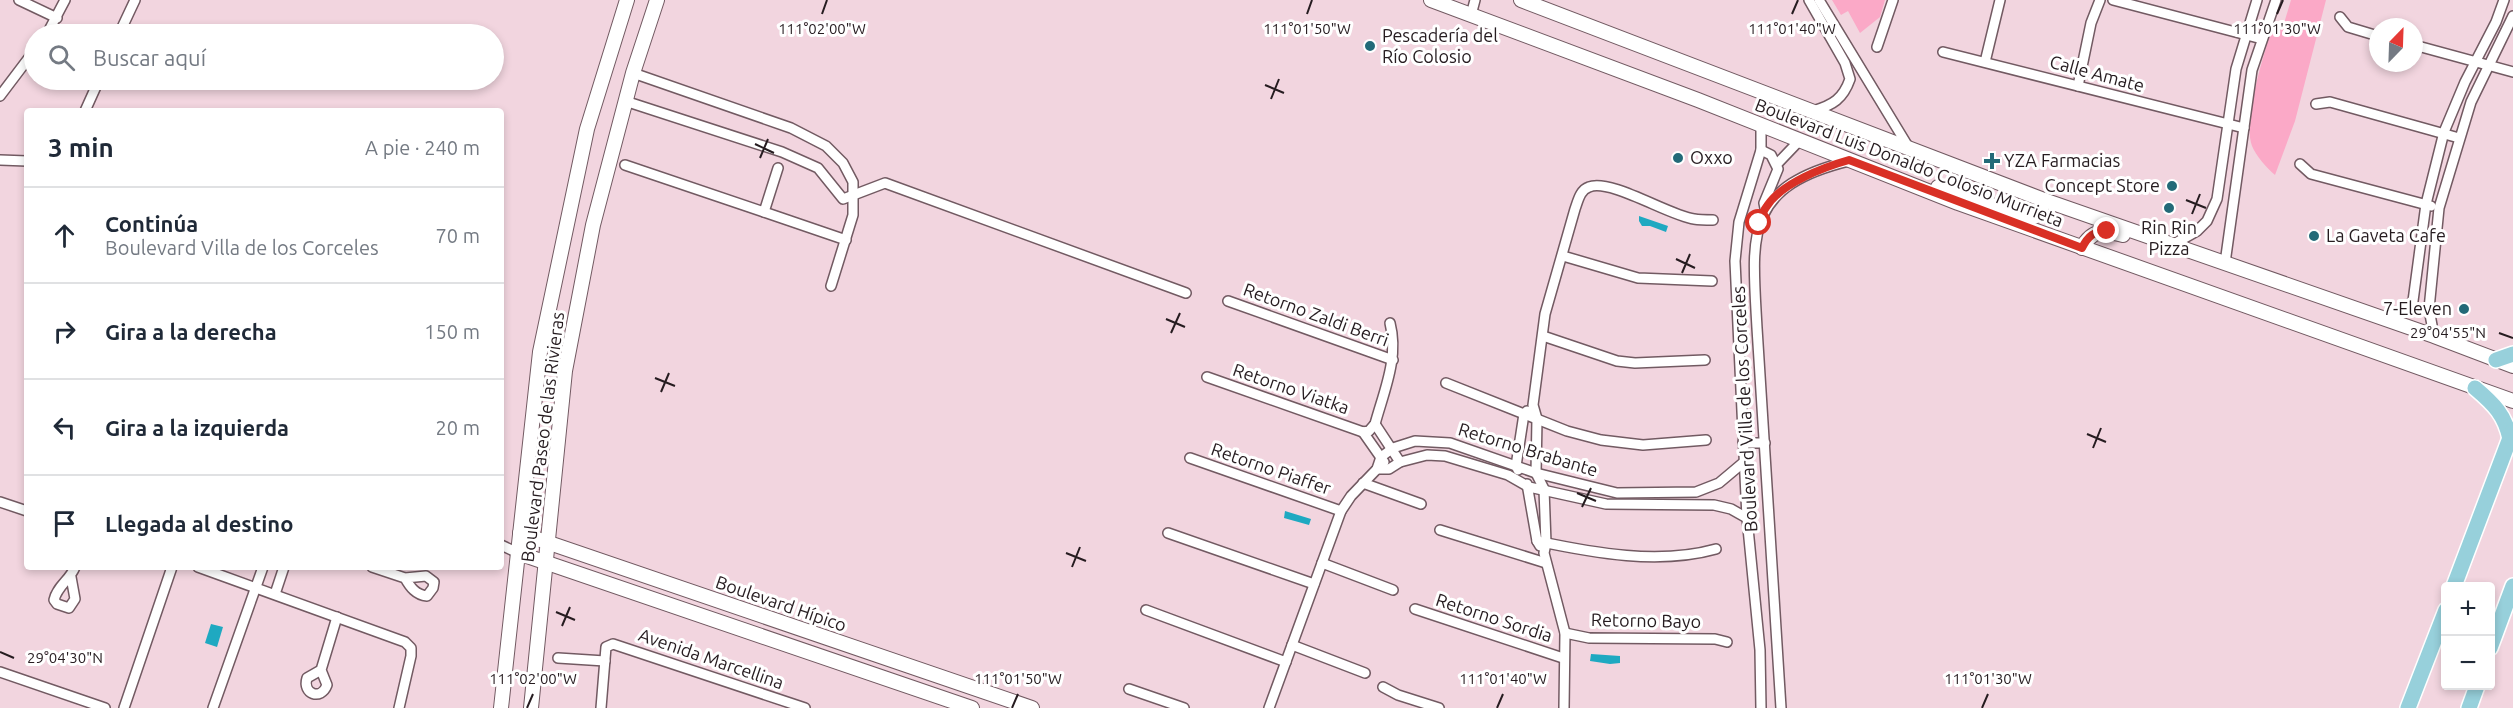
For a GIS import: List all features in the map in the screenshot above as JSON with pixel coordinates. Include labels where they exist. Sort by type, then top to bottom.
[{"type":"main road","points":[[2496,360],[2513,354]]},
{"type":"main road","points":[[2456,582],[2511,435],[2499,408],[2475,388]]},
{"type":"main road","points":[[2494,636],[2513,586]]},
{"type":"main road","points":[[2409,708],[2441,621]]},
{"type":"main road","points":[[2469,708],[2476,690]]},
{"type":"street","points":[[18,0],[57,18]]},
{"type":"street","points":[[53,24],[65,0]]},
{"type":"street","points":[[124,24],[135,0]]},
{"type":"street","name":"Boulevard Paseo de las Rivieras","points":[[501,708],[540,352],[587,129],[627,0]]},
{"type":"street","name":"Boulevard Paseo de las Rivieras","points":[[531,708],[546,543],[566,371],[593,225],[625,100],[657,0]]},
{"type":"street","name":"Boulevard Luis Donaldo Colosio Murrieta","points":[[1431,0],[1906,183],[2513,401]]},
{"type":"street","points":[[1471,15],[1475,0]]},
{"type":"street","name":"Boulevard Luis Donaldo Colosio Murrieta","points":[[1521,0],[2044,200],[2434,336],[2513,366]]},
{"type":"street","points":[[1809,0],[1845,63],[1850,79],[1841,98],[1832,105],[1812,111]]},
{"type":"street","points":[[1819,0],[1910,150]]},
{"type":"street","points":[[1877,47],[1893,0]]},
{"type":"street","points":[[1985,62],[2000,0]]},
{"type":"street","points":[[2078,86],[2091,23],[2100,0]]},
{"type":"street","points":[[2113,0],[2262,39]]},
{"type":"street","points":[[2172,244],[2197,231],[2213,210],[2219,188],[2236,69],[2257,0]]},
{"type":"street","points":[[2225,263],[2252,70],[2276,0]]},
{"type":"street","points":[[2383,318],[2400,314],[2413,301],[2426,204],[2444,132],[2475,62],[2496,22],[2504,0]]},
{"type":"street","points":[[2434,336],[2429,309],[2439,208],[2471,102],[2513,16]]},
{"type":"street","points":[[2340,17],[2348,27],[2369,33]]},
{"type":"street","points":[[2423,48],[2513,72]]},
{"type":"street","name":"Calle Amate","points":[[1942,52],[2244,128]]},
{"type":"street","points":[[0,96],[24,64]]},
{"type":"street","points":[[633,73],[791,128],[826,146],[843,163],[853,182],[853,215],[831,286]]},
{"type":"street","points":[[86,108],[94,90]]},
{"type":"street","points":[[625,100],[782,152],[818,168],[843,199],[885,183],[1185,293]]},
{"type":"street","points":[[2316,104],[2330,102],[2459,138]]},
{"type":"street","name":"Boulevard Villa de los Corceles","points":[[1761,126],[1761,150],[1736,234],[1735,261],[1747,518],[1760,650],[1761,708]]},
{"type":"street","points":[[1765,208],[1764,203],[1775,180],[1777,164],[1799,141]]},
{"type":"street","points":[[1761,150],[1771,155],[1777,164]]},
{"type":"street","points":[[0,159],[24,161]]},
{"type":"street","name":"Boulevard Villa de los Corceles","points":[[1781,708],[1754,264],[1755,237],[1765,208],[1777,195],[1794,183],[1831,165],[1849,160]]},
{"type":"street","points":[[2300,164],[2311,174],[2439,208]]},
{"type":"street","points":[[625,165],[846,240]]},
{"type":"street","points":[[764,212],[778,168]]},
{"type":"street","points":[[1906,183],[1960,193],[2030,218],[2039,215],[2044,200]]},
{"type":"street","points":[[1543,545],[1544,489],[1536,474],[1537,419],[1533,405],[1550,296],[1580,194],[1586,188],[1594,185],[1618,191],[1693,219],[1713,220]]},
{"type":"street","points":[[2082,248],[2091,235],[2098,231],[2142,240],[2154,238]]},
{"type":"street","points":[[1736,234],[1755,237]]},
{"type":"street","points":[[1563,256],[1638,278],[1712,281]]},
{"type":"street","points":[[2419,260],[2432,262]]},
{"type":"street","name":"Retorno Zaldi Berri","points":[[1228,301],[1393,360]]},
{"type":"street","points":[[1389,469],[1363,432],[1369,431],[1375,424],[1393,360],[1393,335],[1390,324]]},
{"type":"street","points":[[1543,336],[1617,361],[1635,363],[1705,360]]},
{"type":"street","name":"Retorno Viatka","points":[[1207,377],[1363,432]]},
{"type":"street","points":[[1446,383],[1537,419],[1600,440],[1643,445],[1706,440]]},
{"type":"street","points":[[1533,405],[1524,414],[1516,466],[1529,487],[1565,633],[1564,708]]},
{"type":"street","points":[[1375,424],[1393,448],[1400,462]]},
{"type":"street","name":"Retorno Brabante","points":[[1381,456],[1393,448],[1415,441],[1450,443],[1536,474],[1617,493],[1696,492],[1719,483],[1744,462]]},
{"type":"street","points":[[1743,443],[1765,443]]},
{"type":"street","name":"Retorno Brabante","points":[[1389,469],[1400,462],[1427,455],[1445,456],[1508,475],[1529,487],[1614,505],[1723,506],[1747,518]]},
{"type":"street","points":[[1269,708],[1341,511],[1377,469],[1381,456]]},
{"type":"street","name":"Retorno Piaffer","points":[[1190,458],[1341,511]]},
{"type":"street","points":[[1377,469],[1389,469]]},
{"type":"street","points":[[1363,483],[1421,504]]},
{"type":"street","points":[[0,502],[24,510]]},
{"type":"street","points":[[1440,530],[1546,563]]},
{"type":"street","name":"Boulevard Hípico","points":[[520,533],[1032,708]]},
{"type":"street","points":[[1168,533],[1314,584]]},
{"type":"street","points":[[1543,545],[1617,556],[1692,555],[1716,549]]},
{"type":"street","points":[[504,546],[518,553]]},
{"type":"street","name":"Boulevard Hípico","points":[[518,553],[972,708]]},
{"type":"street","points":[[1322,563],[1393,590]]},
{"type":"street","points":[[71,577],[74,570]]},
{"type":"street","points":[[124,708],[171,570]]},
{"type":"street","points":[[207,570],[405,642],[411,648],[411,656],[399,708]]},
{"type":"street","points":[[213,708],[262,570]]},
{"type":"street","points":[[275,594],[283,570]]},
{"type":"street","points":[[381,570],[405,578]]},
{"type":"street","name":"Retorno Sordia","points":[[1415,609],[1563,658]]},
{"type":"street","points":[[1146,610],[1286,662]]},
{"type":"street","points":[[321,670],[337,617]]},
{"type":"street","name":"Retorno Bayo","points":[[1565,633],[1588,638],[1715,639],[1727,642]]},
{"type":"street","name":"Avenida Marcellina","points":[[605,661],[606,647],[613,644],[805,708]]},
{"type":"street","points":[[1292,645],[1365,673]]},
{"type":"street","points":[[1760,650],[1778,649]]},
{"type":"street","points":[[558,658],[605,661],[600,708]]},
{"type":"street","points":[[0,672],[105,708]]},
{"type":"street","points":[[1383,687],[1398,695],[1439,708]]},
{"type":"street","points":[[1129,689],[1184,708]]},
{"type":"shaded area","points":[[1832,0],[1885,0],[1880,17],[1860,33],[1848,11],[1841,15]]},
{"type":"shaded area","points":[[2291,0],[2326,0],[2295,121],[2275,175],[2262,162],[2252,146],[2250,120],[2256,86],[2272,26],[2282,30]]},
{"type":"water","points":[[1639,216],[1668,226],[1666,232],[1650,226],[1642,226]]},
{"type":"water","points":[[1285,511],[1311,519],[1309,525],[1284,518]]},
{"type":"water","points":[[211,624],[223,627],[217,647],[205,643]]},
{"type":"water","points":[[1591,654],[1620,656],[1620,663],[1590,661]]},
{"type":"place","name":"Pescadería del Río Colosio","points":[[1370,46]]},
{"type":"place","name":"Oxxo","points":[[1678,158]]},
{"type":"place","name":"YZA Farmacias","points":[[1992,161]]},
{"type":"place","name":"Concept Store","points":[[2172,186]]},
{"type":"place","name":"Rin Rin Pizza","points":[[2169,208]]},
{"type":"place","name":"La Gaveta Cafe","points":[[2314,236]]},
{"type":"place","name":"7-Eleven","points":[[2464,309]]},
{"type":"route","points":[[1759,223],[1767,205],[1794,183],[1831,165],[1849,160],[2082,248],[2091,235],[2098,231],[2107,231]]}]
